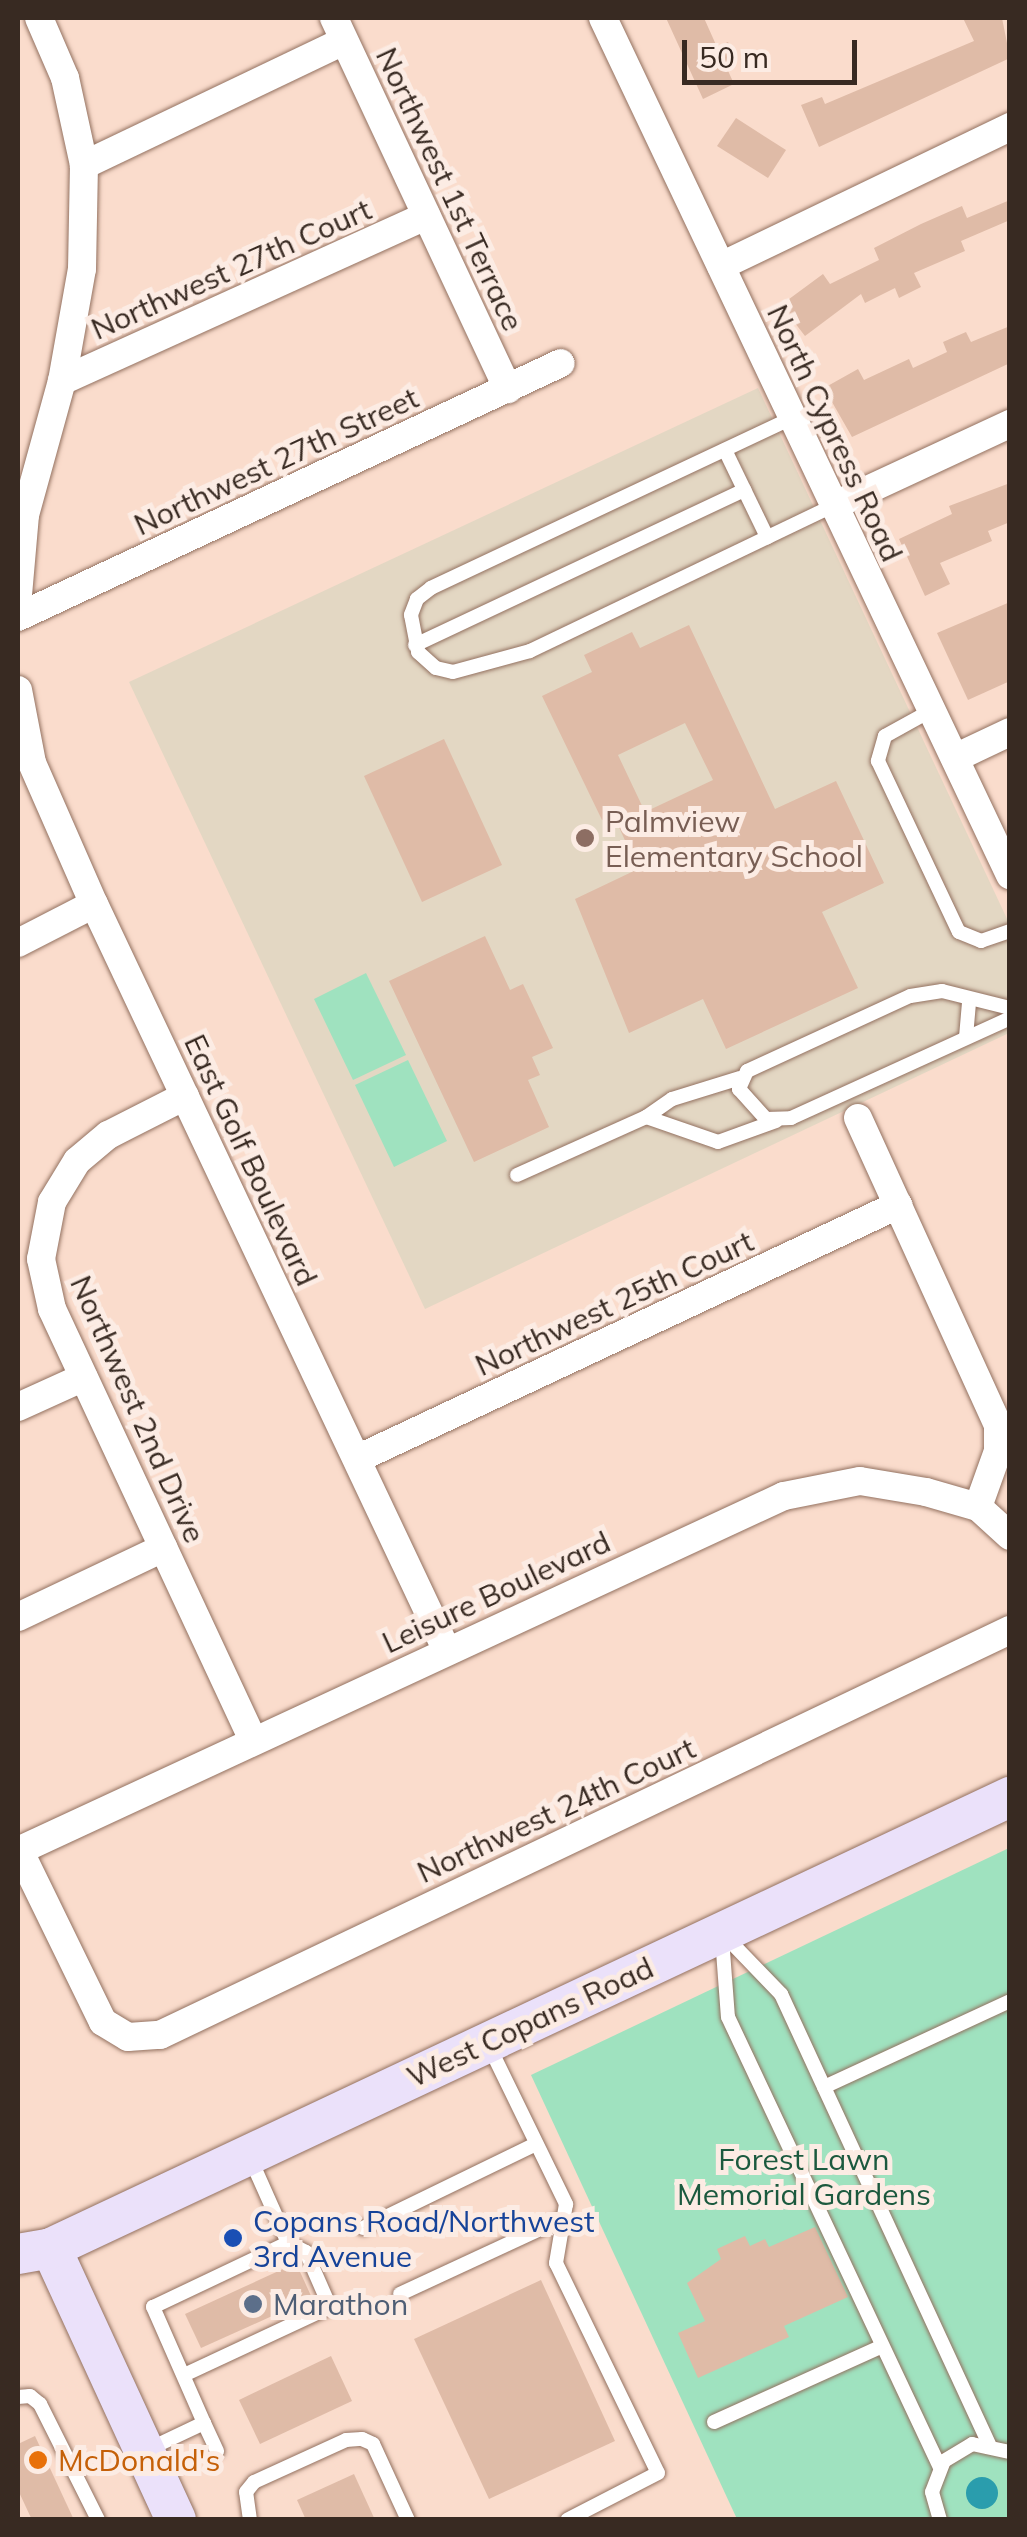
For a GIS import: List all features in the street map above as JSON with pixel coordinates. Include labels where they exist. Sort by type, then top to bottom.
[{"type":"main road","name":"West Copans Road","points":[[18,2278],[34,2251],[248,2155],[1010,1798]]},
{"type":"main road","points":[[34,2251],[144,2451],[176,2520]]},
{"type":"street","points":[[18,595],[24,514],[62,381],[82,269],[84,165],[65,78],[39,18]]},
{"type":"street","name":"North Cypress Road","points":[[603,18],[1010,875]]},
{"type":"street","points":[[84,165],[339,29]]},
{"type":"street","name":"Northwest 1st Terrace","points":[[339,29],[508,389]]},
{"type":"street","points":[[721,266],[1010,127]]},
{"type":"street","name":"Northwest 27th Court","points":[[62,381],[426,216]]},
{"type":"street","name":"Northwest 27th Street","points":[[18,618],[561,363]]},
{"type":"street","points":[[833,506],[1010,424]]},
{"type":"street","name":"East Golf Boulevard","points":[[18,690],[32,763],[94,904],[446,1651]]},
{"type":"street","points":[[955,758],[1010,732]]},
{"type":"street","points":[[18,943],[94,904]]},
{"type":"street","name":"Northwest 2nd Drive","points":[[186,1096],[108,1135],[77,1162],[52,1202],[41,1260],[52,1309],[253,1740]]},
{"type":"street","points":[[858,1118],[998,1425],[998,1451],[978,1507]]},
{"type":"street","name":"Northwest 25th Court","points":[[357,1459],[898,1206]]},
{"type":"street","points":[[18,1407],[84,1378]]},
{"type":"street","name":"Leisure Boulevard","points":[[18,1850],[784,1496],[860,1480],[978,1507],[1010,1536]]},
{"type":"street","points":[[18,1617],[163,1548]]},
{"type":"street","name":"Northwest 24th Court","points":[[18,1850],[103,2022],[128,2037],[160,2035],[1010,1630]]},
{"type":"lane","points":[[792,418],[431,588],[417,598],[411,616],[415,645],[436,668],[480,668],[530,651],[833,506]]},
{"type":"lane","points":[[724,450],[767,537]]},
{"type":"lane","points":[[415,645],[744,490]]},
{"type":"lane","points":[[932,710],[885,736],[878,761],[958,932],[980,941],[1010,932]]},
{"type":"lane","points":[[518,1175],[646,1118],[672,1098],[740,1078],[910,996],[942,991],[1010,1008]]},
{"type":"lane","points":[[966,1037],[968,999]]},
{"type":"lane","points":[[646,1118],[718,1142],[776,1121],[1010,1018]]},
{"type":"lane","points":[[740,1078],[748,1104],[776,1121]]},
{"type":"lane","points":[[721,1932],[781,1994],[988,2444]]},
{"type":"lane","points":[[721,1932],[728,2017],[940,2468]]},
{"type":"lane","points":[[824,2088],[1010,2001]]},
{"type":"lane","points":[[487,2042],[566,2204],[556,2263],[658,2473],[566,2520]]},
{"type":"lane","points":[[363,2228],[536,2144]]},
{"type":"lane","points":[[184,2374],[330,2306],[306,2252],[288,2243],[248,2155]]},
{"type":"lane","points":[[400,2294],[564,2218]]},
{"type":"lane","points":[[217,2451],[153,2307],[288,2243]]},
{"type":"lane","points":[[714,2422],[882,2346]]},
{"type":"lane","points":[[18,2397],[30,2396],[40,2404],[98,2520]]},
{"type":"lane","points":[[144,2451],[204,2424]]},
{"type":"lane","points":[[250,2520],[246,2492],[254,2482],[346,2440],[362,2439],[374,2444],[408,2520]]},
{"type":"lane","points":[[940,2520],[932,2492],[940,2468],[958,2450],[988,2444],[1010,2452]]},
{"type":"shaded area","name":"Palmview Elementary School","points":[[758,388],[1009,923],[1009,1033],[425,1309],[129,682]]},
{"type":"green space","points":[[366,973],[406,1055],[353,1080],[314,999]]},
{"type":"green space","points":[[408,1060],[447,1141],[394,1167],[355,1085]]},
{"type":"green space","name":"Forest Lawn Memorial Gardens","points":[[1009,1848],[1009,2519],[737,2519],[531,2075]]},
{"type":"water","points":[[982,2477],[994,2481],[998,2493],[994,2505],[982,2509],[970,2505],[966,2493],[970,2481]]},
{"type":"building","points":[[666,18],[704,18],[717,47],[728,42],[736,59],[725,64],[734,84],[703,99]]},
{"type":"building","points":[[963,18],[1002,18],[1010,58],[819,147],[801,105],[822,97],[825,104],[974,41]]},
{"type":"building","points":[[736,118],[786,150],[768,178],[717,146]]},
{"type":"building","points":[[1010,200],[1010,220],[961,241],[965,251],[914,273],[921,287],[899,298],[895,288],[865,303],[861,294],[805,336],[781,305],[823,274],[830,284],[879,260],[874,248],[921,224],[962,206],[967,218]]},
{"type":"building","points":[[1010,326],[1010,363],[852,437],[824,388],[858,369],[864,380],[909,359],[913,368],[947,352],[943,342],[966,332],[971,342]]},
{"type":"building","points":[[1010,483],[1010,522],[988,531],[992,541],[940,563],[950,584],[925,596],[899,539],[952,514],[949,506]]},
{"type":"building","points":[[1010,602],[1010,681],[968,700],[937,633]]},
{"type":"building","points":[[689,625],[775,809],[836,781],[884,883],[822,912],[858,988],[726,1049],[703,999],[629,1033],[575,899],[638,869],[613,814],[602,820],[542,696],[592,672],[584,655],[632,632],[640,648]],"holes":[[[685,723],[713,780],[645,812],[618,755]]]},
{"type":"building","points":[[444,739],[502,865],[422,902],[364,776]]},
{"type":"building","points":[[485,936],[510,990],[523,984],[553,1048],[532,1057],[540,1075],[528,1080],[549,1127],[474,1162],[389,981]]},
{"type":"building","points":[[815,2227],[848,2297],[784,2326],[789,2337],[698,2378],[678,2333],[705,2321],[687,2283],[721,2259],[717,2249],[745,2236],[750,2246],[765,2239],[769,2247]]},
{"type":"building","points":[[296,2263],[312,2298],[201,2348],[185,2314]]},
{"type":"building","points":[[541,2280],[615,2441],[489,2499],[414,2339]]},
{"type":"building","points":[[331,2356],[352,2401],[260,2444],[239,2400]]},
{"type":"building","points":[[35,2436],[74,2520],[32,2520],[18,2490],[18,2444]]},
{"type":"building","points":[[354,2474],[375,2520],[306,2520],[297,2500]]},
{"type":"place","name":"Palmview Elementary School","points":[[585,838]]},
{"type":"place","name":"Copans Road/Northwest 3rd Avenue","points":[[233,2238]]},
{"type":"place","name":"Marathon","points":[[253,2304]]},
{"type":"place","name":"McDonald's","points":[[38,2460]]}]
